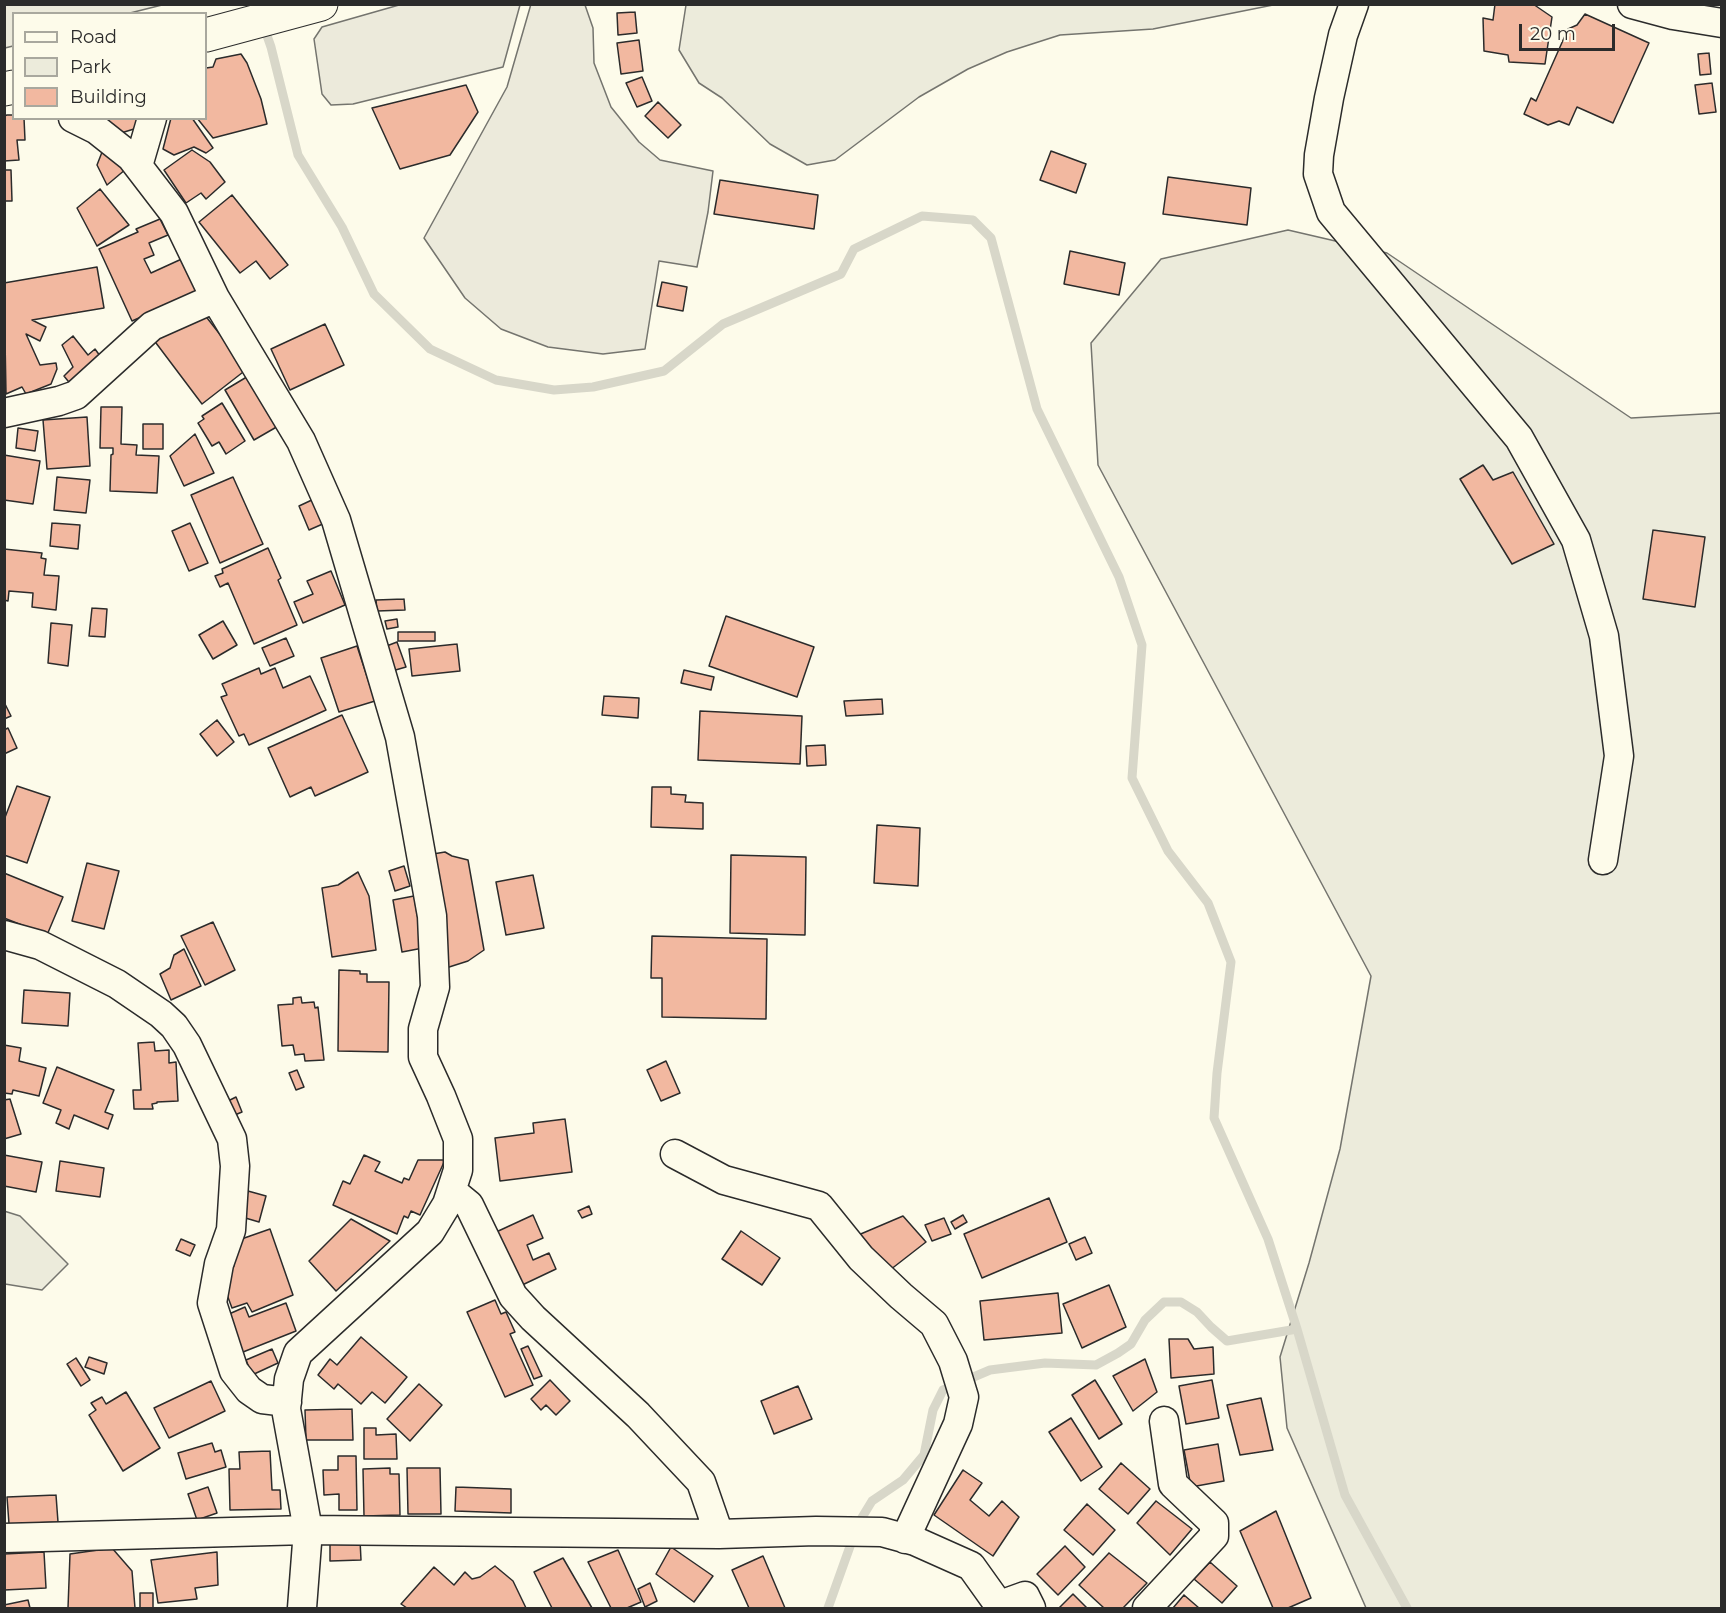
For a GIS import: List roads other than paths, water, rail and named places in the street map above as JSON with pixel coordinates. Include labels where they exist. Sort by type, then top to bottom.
[{"type":"highway","points":[[220,31],[313,7]]},
{"type":"street","points":[[1354,4],[1343,35],[1329,98],[1318,174],[1331,212],[1519,438],[1576,540],[1604,636],[1619,756],[1603,860]]},
{"type":"street","points":[[1632,4],[1673,15],[1722,22]]},
{"type":"street","points":[[77,120],[97,130],[131,157],[174,213],[215,298],[301,441],[336,520],[400,737],[432,916],[435,987],[423,1029],[423,1057],[458,1139],[458,1170],[447,1204],[430,1232],[298,1353],[289,1379],[286,1409],[308,1530],[302,1608]]},
{"type":"street","points":[[138,166],[152,120]]},
{"type":"street","points":[[4,413],[76,395],[152,326],[215,298]]},
{"type":"street","points":[[4,935],[40,945],[117,984],[161,1014],[174,1026],[187,1045],[232,1139],[235,1166],[231,1230],[219,1264],[212,1304],[234,1371],[249,1390],[262,1399],[286,1402]]},
{"type":"street","points":[[675,1154],[724,1180],[819,1206],[861,1258],[934,1324],[953,1361],[964,1397],[958,1424],[905,1539]]},
{"type":"street","points":[[452,1191],[469,1205],[513,1296],[533,1318],[638,1415],[701,1482],[719,1534]]},
{"type":"street","points":[[1147,1608],[1214,1536],[1215,1523],[1173,1484],[1164,1421]]},
{"type":"street","points":[[4,1539],[308,1530],[719,1534],[816,1531],[882,1532],[915,1541],[971,1566],[1000,1607],[1025,1596],[1031,1608]]},
{"type":"waterway","points":[[264,27],[298,155],[342,227],[374,294],[430,349],[496,380],[554,390],[593,387],[664,371],[723,324],[841,274],[854,249],[922,216],[973,220],[991,238],[1037,409],[1119,577],[1142,645],[1132,778],[1168,851],[1208,903],[1231,962],[1217,1073],[1214,1118],[1268,1239],[1297,1329],[1345,1495],[1407,1608]]},
{"type":"waterway","points":[[828,1608],[858,1524],[872,1501],[903,1480],[924,1455],[933,1410],[943,1390],[990,1370],[1045,1363],[1096,1365],[1131,1344],[1145,1320],[1164,1302],[1181,1302],[1197,1312],[1227,1341],[1297,1329]]}]
